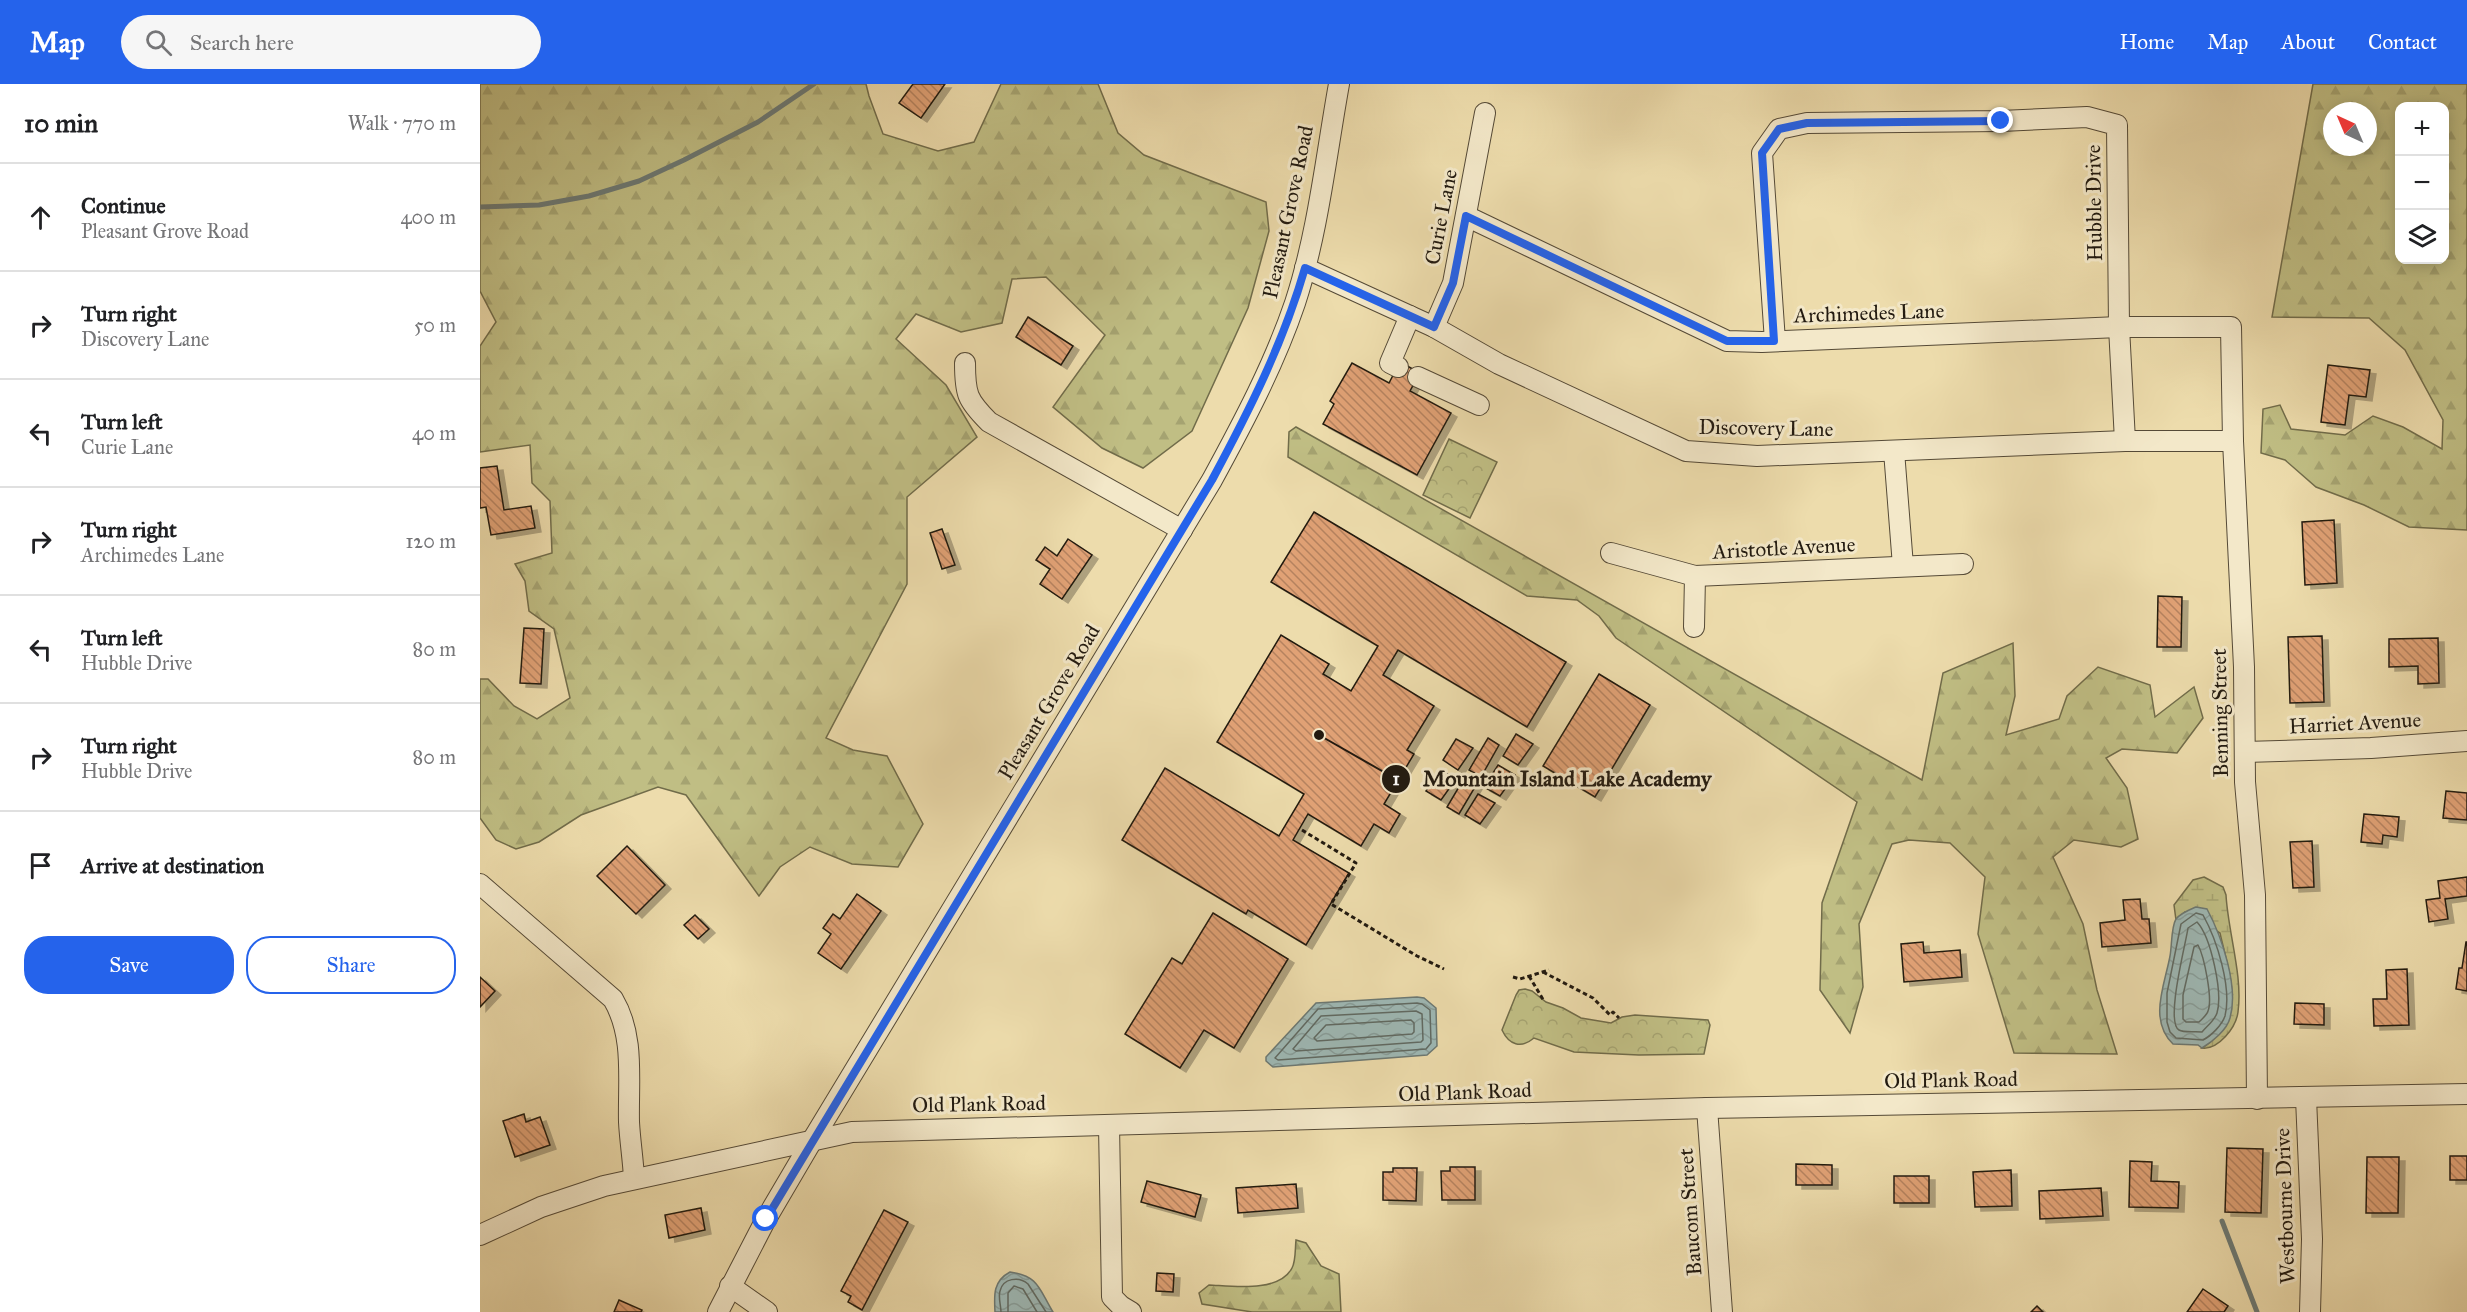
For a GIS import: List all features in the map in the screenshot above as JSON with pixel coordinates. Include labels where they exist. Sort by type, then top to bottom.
[{"type":"street","name":"Pleasant Grove Road","points":[[718,1312],[730,1286],[813,1139],[1212,480],[1257,395],[1276,354],[1305,268],[1339,84]]},
{"type":"street","name":"Curie Lane","points":[[1434,327],[1453,283],[1485,113]]},
{"type":"street","name":"Hubble Drive","points":[[1774,341],[1762,153],[1779,129],[1807,123],[2001,121],[2086,117],[2117,125],[2119,327],[2125,441]]},
{"type":"street","name":"Archimedes Lane","points":[[1466,216],[1727,341],[2119,327],[2231,327]]},
{"type":"street","name":"Discovery Lane","points":[[1305,268],[1434,327],[1499,363],[1686,451],[1757,456],[2125,441],[2233,441]]},
{"type":"street","points":[[1398,367],[1390,363],[1410,316]]},
{"type":"street","name":"Benning Street","points":[[2231,327],[2233,441],[2244,667],[2245,782],[2255,896],[2257,1099]]},
{"type":"street","points":[[965,363],[965,388],[974,406],[989,422],[1182,530]]},
{"type":"street","points":[[1418,376],[1479,405]]},
{"type":"street","points":[[1894,451],[1903,566]]},
{"type":"street","name":"Aristotle Avenue","points":[[1611,553],[1695,576],[1963,564]]},
{"type":"street","points":[[1694,627],[1695,576]]},
{"type":"street","name":"Harriet Avenue","points":[[2245,752],[2371,748],[2467,741]]},
{"type":"street","points":[[480,884],[613,999],[622,1014],[628,1034],[629,1124],[634,1178]]},
{"type":"street","name":"Old Plank Road","points":[[480,1235],[541,1207],[634,1178],[852,1131],[1707,1108],[2467,1094]]},
{"type":"street","name":"Westbourne Drive","points":[[2306,1098],[2312,1239],[2310,1312]]},
{"type":"street","name":"Baucom Street","points":[[1707,1108],[1722,1312]]},
{"type":"street","points":[[1109,1125],[1112,1297],[1131,1312]]},
{"type":"street","points":[[730,1286],[767,1312]]},
{"type":"path","points":[[1302,830],[1356,863],[1331,904],[1417,956],[1444,969]]},
{"type":"path","points":[[1513,977],[1520,979],[1549,969]]},
{"type":"path","points":[[1543,972],[1593,998],[1610,1014],[1613,1012],[1619,1018]]},
{"type":"path","points":[[1529,976],[1544,1001]]},
{"type":"green space","points":[[480,84],[866,84],[883,134],[938,151],[974,142],[1001,84],[1098,84],[1118,133],[1144,155],[1266,202],[1269,231],[1248,308],[1192,431],[1143,468],[1102,448],[1053,407],[1105,335],[1046,277],[1012,279],[1002,323],[961,332],[916,314],[896,339],[946,385],[977,437],[907,497],[907,584],[826,738],[853,750],[887,756],[923,824],[898,867],[852,864],[810,847],[780,867],[759,896],[686,795],[658,787],[581,815],[539,842],[516,849],[496,840],[480,818],[480,679],[488,679],[514,706],[537,719],[570,698],[554,629],[529,611],[525,581],[515,564],[552,553],[550,501],[532,483],[530,445],[480,452],[480,346],[496,322],[480,291]]},
{"type":"green space","points":[[2313,84],[2467,84],[2467,530],[2409,527],[2364,505],[2316,487],[2285,460],[2261,453],[2263,409],[2280,405],[2291,429],[2345,435],[2373,416],[2403,427],[2442,449],[2443,420],[2405,350],[2369,318],[2272,317]]},
{"type":"green space","points":[[1296,427],[1922,780],[1943,673],[2013,643],[2015,696],[2006,735],[2059,719],[2067,696],[2098,667],[2150,685],[2155,717],[2194,687],[2203,718],[2177,753],[2122,749],[2106,758],[2127,788],[2138,839],[2121,847],[2074,840],[2053,857],[2083,924],[2097,990],[2117,1054],[2014,1053],[1978,934],[1985,877],[1950,843],[1909,840],[1892,844],[1859,924],[1863,987],[1850,1033],[1820,990],[1822,903],[1857,802],[1616,638],[1599,616],[1577,600],[1527,596],[1288,457],[1289,432]]},
{"type":"green space","points":[[1449,439],[1497,462],[1470,518],[1423,495]]},
{"type":"green space","points":[[2204,877],[2223,887],[2226,895],[2239,984],[2238,1012],[2234,1025],[2220,1042],[2208,1048],[2202,1048],[2226,1024],[2231,1010],[2231,981],[2228,966],[2220,933],[2185,912],[2176,920],[2174,905],[2193,880]]},
{"type":"green space","points":[[1519,990],[1532,991],[1546,1002],[1581,1018],[1611,1023],[1622,1017],[1635,1015],[1708,1020],[1710,1025],[1704,1054],[1639,1055],[1574,1052],[1534,1038],[1524,1044],[1516,1044],[1508,1039],[1502,1030],[1516,995]]},
{"type":"green space","points":[[1296,1240],[1306,1243],[1321,1266],[1339,1274],[1341,1312],[1252,1312],[1202,1304],[1199,1293],[1209,1285],[1242,1287],[1266,1285],[1286,1276],[1295,1258]]},
{"type":"water","points":[[2196,907],[2207,909],[2213,920],[2228,962],[2232,992],[2230,1018],[2226,1027],[2202,1048],[2198,1045],[2173,1044],[2165,1034],[2160,1013],[2174,922],[2180,915]]},
{"type":"water","points":[[1424,998],[1436,1008],[1437,1046],[1427,1055],[1273,1067],[1266,1061],[1266,1057],[1316,1003]]},
{"type":"water","points":[[1010,1272],[1033,1280],[1053,1312],[995,1312],[996,1289],[1000,1280]]},
{"type":"building","points":[[913,84],[945,84],[921,118],[899,103]]},
{"type":"building","points":[[1028,317],[1073,346],[1061,365],[1016,337]]},
{"type":"building","points":[[1400,362],[1420,373],[1410,391],[1451,413],[1417,475],[1323,424],[1334,404],[1330,401],[1352,363],[1389,383]]},
{"type":"building","points":[[2328,365],[2370,370],[2366,397],[2349,395],[2345,425],[2321,422]]},
{"type":"building","points":[[497,466],[504,510],[531,506],[535,528],[491,535],[486,507],[480,508],[480,468]]},
{"type":"building","points":[[1314,512],[1566,662],[1527,727],[1398,650],[1383,675],[1434,706],[1407,750],[1414,754],[1384,804],[1400,814],[1389,833],[1374,824],[1361,846],[1308,814],[1293,840],[1349,873],[1306,945],[1248,910],[1246,914],[1122,840],[1165,768],[1279,836],[1304,794],[1217,742],[1281,635],[1329,664],[1323,674],[1351,691],[1378,646],[1271,582]]},
{"type":"building","points":[[2334,520],[2337,583],[2305,585],[2302,522]]},
{"type":"building","points":[[942,529],[955,565],[942,569],[930,533]]},
{"type":"building","points":[[1068,539],[1092,555],[1062,599],[1040,584],[1050,569],[1036,560],[1045,547],[1057,556]]},
{"type":"building","points":[[2158,596],[2182,597],[2181,647],[2157,647]]},
{"type":"building","points":[[524,628],[544,629],[541,684],[520,683]]},
{"type":"building","points":[[2322,636],[2324,702],[2290,703],[2288,637]]},
{"type":"building","points":[[2438,638],[2439,683],[2418,684],[2418,666],[2389,667],[2389,639]]},
{"type":"building","points":[[1599,674],[1650,705],[1595,797],[1543,766]]},
{"type":"building","points":[[1516,734],[1533,744],[1518,765],[1503,756]]},
{"type":"building","points":[[1488,738],[1499,745],[1481,777],[1469,770]]},
{"type":"building","points":[[1456,739],[1473,748],[1458,770],[1443,760]]},
{"type":"building","points":[[1498,765],[1515,775],[1500,796],[1484,787]]},
{"type":"building","points":[[1439,769],[1456,779],[1441,800],[1426,791]]},
{"type":"building","points":[[1466,775],[1478,782],[1459,814],[1447,807]]},
{"type":"building","points":[[2446,791],[2467,793],[2467,820],[2443,818]]},
{"type":"building","points":[[1478,794],[1495,803],[1480,824],[1465,815]]},
{"type":"building","points":[[2364,814],[2399,817],[2397,837],[2383,835],[2382,844],[2361,842]]},
{"type":"building","points":[[2312,841],[2314,887],[2293,888],[2290,842]]},
{"type":"building","points":[[627,846],[665,885],[636,914],[597,876]]},
{"type":"building","points":[[2467,877],[2467,896],[2445,899],[2448,919],[2429,922],[2426,900],[2440,898],[2438,881]]},
{"type":"building","points":[[857,894],[881,911],[841,969],[818,953],[831,934],[823,928],[833,914],[840,919]]},
{"type":"building","points":[[2140,899],[2142,919],[2149,919],[2151,943],[2102,947],[2100,923],[2125,920],[2123,900]]},
{"type":"building","points":[[1213,913],[1288,959],[1234,1048],[1204,1030],[1180,1068],[1125,1034],[1172,958],[1182,964]]},
{"type":"building","points":[[695,915],[709,929],[698,939],[684,925]]},
{"type":"building","points":[[1923,942],[1924,953],[1960,950],[1962,977],[1904,982],[1901,944]]},
{"type":"building","points":[[2467,942],[2467,991],[2456,989]]},
{"type":"building","points":[[2407,969],[2409,1025],[2374,1026],[2373,999],[2387,999],[2386,970]]},
{"type":"building","points":[[480,977],[495,991],[480,1007]]},
{"type":"building","points":[[2295,1003],[2324,1004],[2324,1025],[2294,1024]]},
{"type":"building","points":[[524,1114],[526,1122],[540,1117],[550,1145],[515,1157],[503,1121]]},
{"type":"building","points":[[2227,1148],[2263,1149],[2261,1213],[2225,1212]]},
{"type":"building","points":[[2450,1156],[2467,1156],[2467,1180],[2450,1180]]},
{"type":"building","points":[[2367,1157],[2399,1157],[2398,1213],[2366,1213]]},
{"type":"building","points":[[2130,1161],[2152,1162],[2151,1181],[2179,1182],[2178,1208],[2129,1207]]},
{"type":"building","points":[[1796,1164],[1832,1165],[1832,1185],[1796,1185]]},
{"type":"building","points":[[1450,1167],[1475,1167],[1475,1200],[1442,1200],[1441,1171],[1450,1171]]},
{"type":"building","points":[[1393,1168],[1417,1168],[1416,1201],[1383,1200],[1383,1172],[1393,1172]]},
{"type":"building","points":[[2011,1170],[2012,1206],[1975,1207],[1973,1172]]},
{"type":"building","points":[[1894,1176],[1929,1176],[1929,1203],[1894,1203]]},
{"type":"building","points":[[1147,1181],[1201,1195],[1195,1217],[1141,1202]]},
{"type":"building","points":[[1296,1184],[1298,1208],[1238,1213],[1236,1188]]},
{"type":"building","points":[[2101,1188],[2103,1216],[2040,1219],[2039,1191]]},
{"type":"building","points":[[701,1208],[705,1230],[669,1238],[665,1215]]},
{"type":"building","points":[[884,1210],[908,1222],[862,1310],[848,1302],[851,1296],[841,1291]]},
{"type":"building","points":[[1157,1273],[1174,1274],[1173,1292],[1156,1291]]},
{"type":"building","points":[[2203,1289],[2228,1306],[2224,1312],[2187,1312]]},
{"type":"building","points":[[619,1300],[642,1310],[641,1312],[614,1312]]},
{"type":"building","points":[[2037,1306],[2043,1312],[2031,1312]]},
{"type":"waterway","points":[[480,207],[539,205],[589,196],[639,181],[758,122],[814,84]]},
{"type":"waterway","points":[[2222,1221],[2257,1312]]},
{"type":"place","name":"Mountain Island Lake Academy","points":[[1319,735]]},
{"type":"route","points":[[766,1219],[1212,480],[1276,354],[1305,268],[1434,327],[1453,283],[1466,216],[1727,341],[1774,341],[1762,153],[1779,129],[1807,123],[2001,121]]}]
